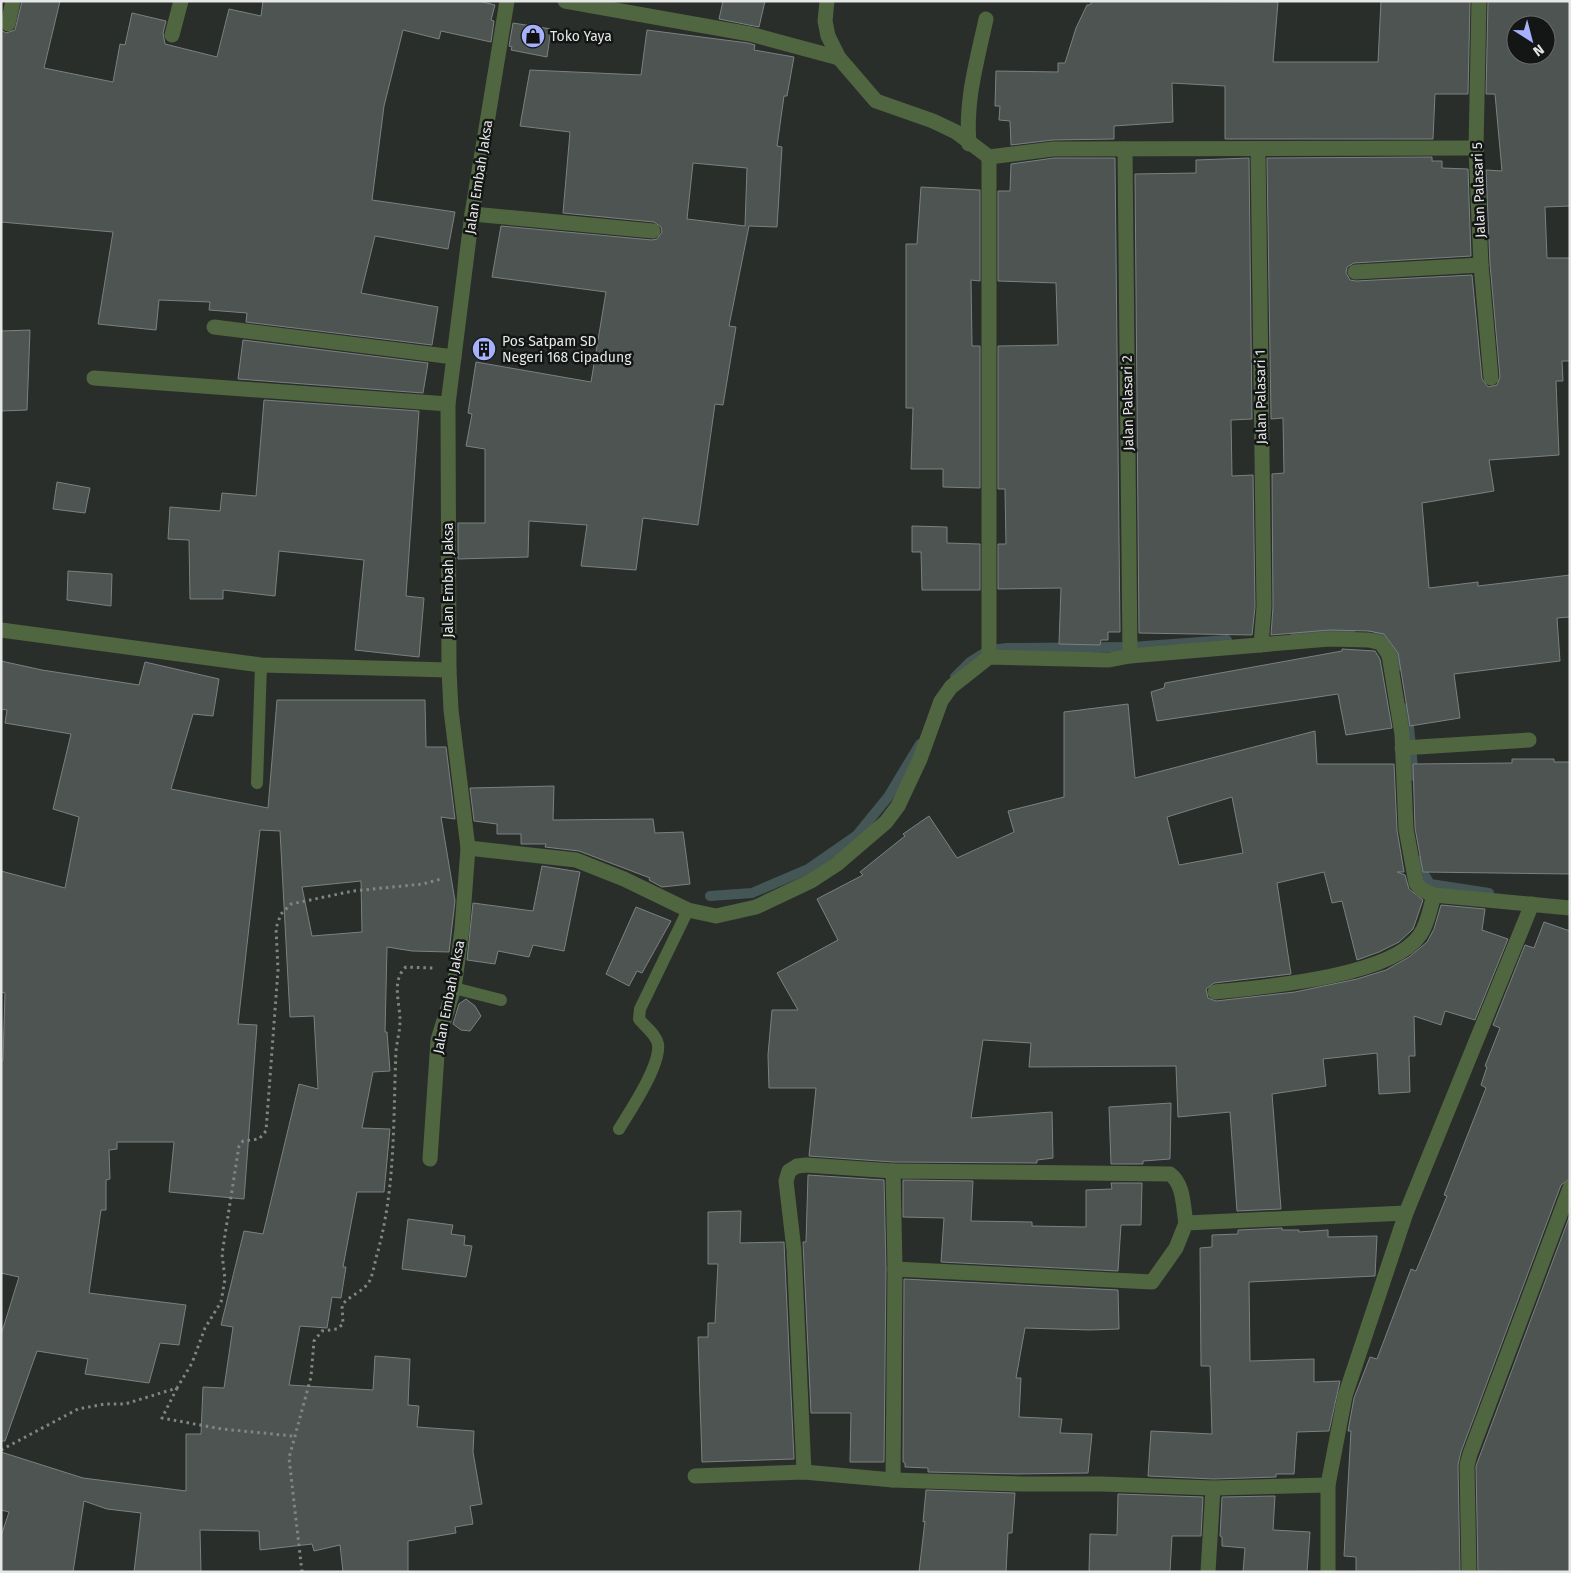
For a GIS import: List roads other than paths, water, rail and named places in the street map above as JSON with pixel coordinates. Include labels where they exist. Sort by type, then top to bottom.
[{"type":"street","points":[[8,24],[13,1]]},
{"type":"street","points":[[172,35],[181,1]]},
{"type":"street","name":"Jalan Embah Jaksa","points":[[430,1159],[438,1040],[454,988],[468,848],[448,670],[448,404],[472,214],[507,1]]},
{"type":"street","points":[[564,1],[750,34],[839,58]]},
{"type":"street","points":[[828,1],[825,21],[828,36],[839,58],[876,101],[933,121],[956,132],[969,144],[989,157],[1052,149],[1476,148]]},
{"type":"street","name":"Jalan Palasari 5","points":[[1479,1],[1476,148],[1481,265],[1491,378]]},
{"type":"street","points":[[969,144],[968,99],[986,19]]},
{"type":"street","name":"Jalan Palasari 2","points":[[1125,149],[1130,656]]},
{"type":"street","name":"Jalan Palasari 1","points":[[1258,149],[1264,607],[1261,645]]},
{"type":"street","points":[[989,157],[989,657]]},
{"type":"street","points":[[472,214],[653,231]]},
{"type":"street","points":[[1355,272],[1481,265]]},
{"type":"street","points":[[214,328],[454,357]]},
{"type":"street","points":[[94,378],[448,404]]},
{"type":"street","points":[[1,630],[261,665],[448,670]]},
{"type":"street","points":[[468,848],[576,860],[624,879],[688,910],[721,917],[743,912],[811,881],[837,864],[886,822],[898,806],[920,759],[941,701],[951,687],[989,657],[1109,660],[1130,656],[1329,639],[1369,640],[1381,643],[1389,655],[1402,748],[1406,829],[1416,883],[1422,890],[1434,895],[1570,908]]},
{"type":"street","points":[[1402,748],[1529,740]]},
{"type":"street","points":[[1215,992],[1283,986],[1366,967],[1392,956],[1405,949],[1421,934],[1434,895]]},
{"type":"street","points":[[1328,1572],[1328,1486],[1345,1396],[1406,1213],[1532,904]]},
{"type":"street","points":[[804,1472],[794,1250],[786,1181],[789,1171],[797,1166],[806,1165],[893,1170],[1170,1174],[1176,1178],[1179,1185],[1186,1223],[1176,1248],[1152,1282],[895,1269]]},
{"type":"street","points":[[893,1170],[895,1269],[893,1480]]},
{"type":"street","points":[[1469,1572],[1467,1466],[1470,1454],[1570,1188]]},
{"type":"street","points":[[1186,1223],[1406,1213]]},
{"type":"street","points":[[695,1476],[804,1472],[893,1480],[1213,1488],[1328,1486]]},
{"type":"street","points":[[1208,1572],[1213,1488]]},
{"type":"lane","points":[[257,783],[261,665]]},
{"type":"lane","points":[[619,1129],[651,1073],[658,1050],[656,1039],[639,1020],[640,1009],[688,910]]},
{"type":"lane","points":[[454,988],[501,1000]]},
{"type":"waterway","points":[[1370,627],[1374,627],[1391,644],[1397,654],[1400,666]]},
{"type":"waterway","points":[[1296,634],[1351,629]]},
{"type":"waterway","points":[[1132,647],[1227,640]]},
{"type":"waterway","points":[[991,650],[1007,648],[1129,647]]},
{"type":"waterway","points":[[955,677],[970,662],[986,652]]},
{"type":"waterway","points":[[1407,708],[1411,746]]},
{"type":"waterway","points":[[710,896],[752,893],[808,869],[857,835],[888,797],[920,744]]},
{"type":"waterway","points":[[1411,748],[1414,776]]},
{"type":"waterway","points":[[1422,860],[1424,874],[1430,884],[1489,893]]},
{"type":"place","name":"Toko Yaya","points":[[533,36]]},
{"type":"place","name":"Pos Satpam SD Negeri 168 Cipadung","points":[[484,349]]}]
